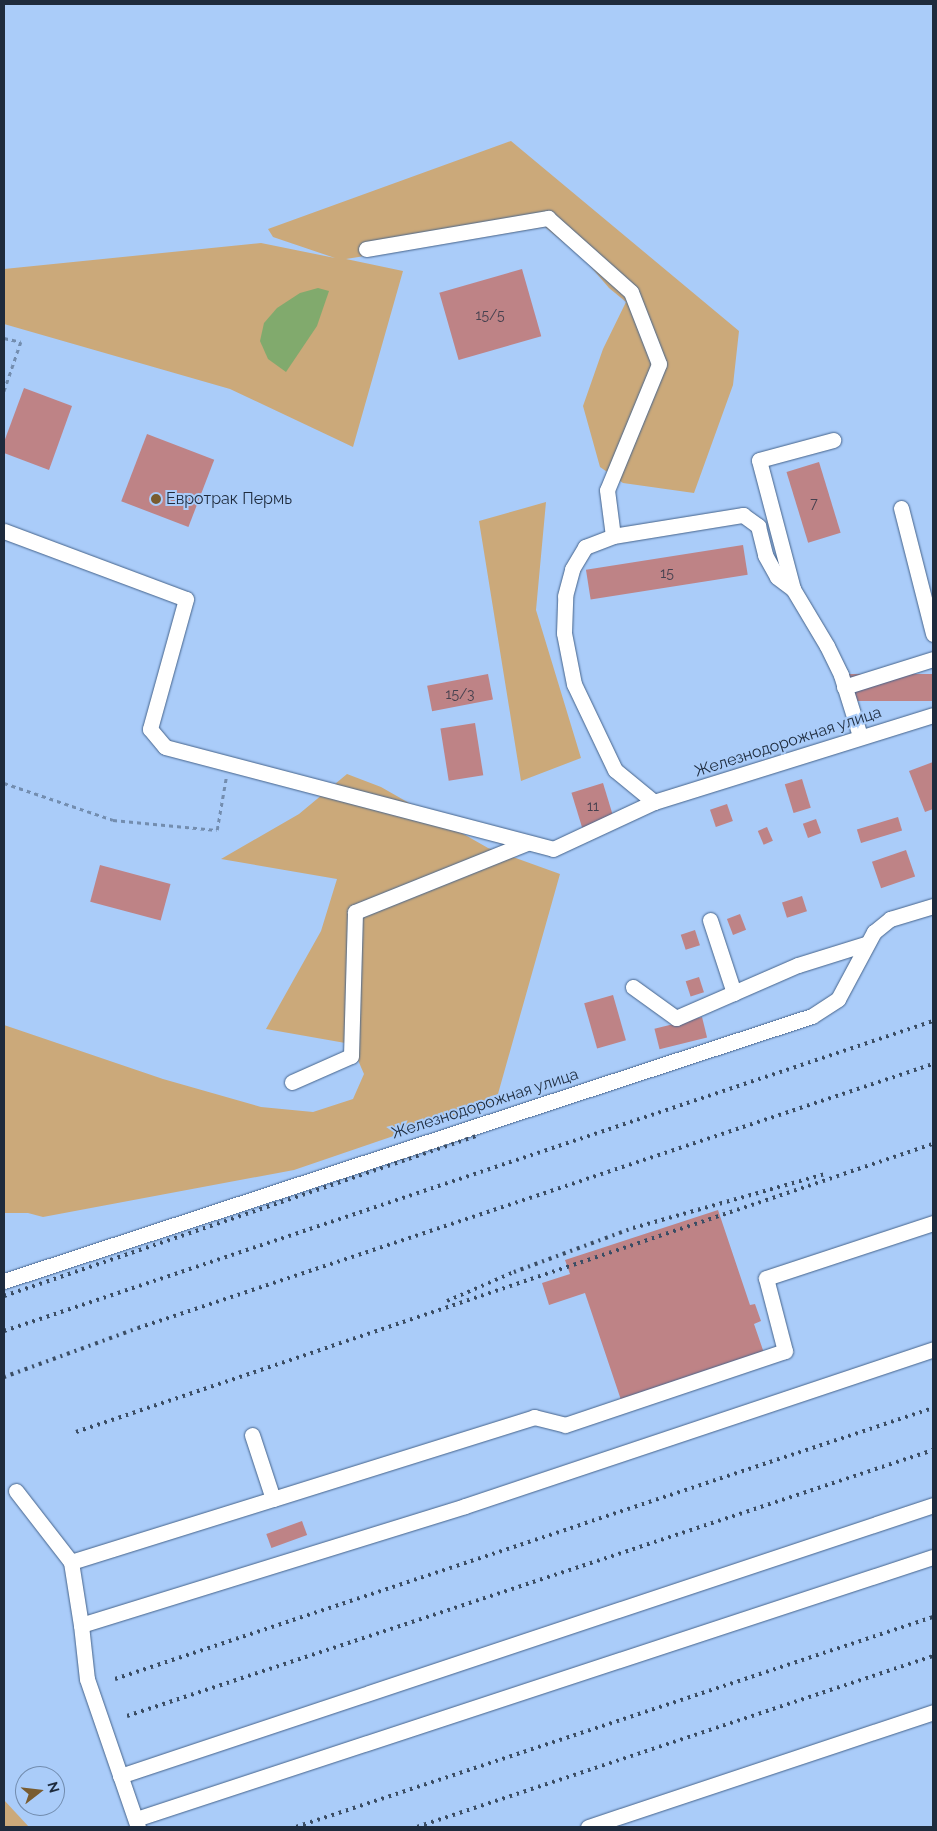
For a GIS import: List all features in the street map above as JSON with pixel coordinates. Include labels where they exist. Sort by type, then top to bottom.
[{"type":"street","points":[[366,249],[548,218],[631,292],[659,364],[607,490],[613,536]]},
{"type":"street","points":[[833,440],[759,460],[793,589],[827,646],[844,687],[860,736]]},
{"type":"street","points":[[901,508],[933,634]]},
{"type":"street","points":[[654,802],[615,770],[574,684],[564,633],[565,596],[572,569],[585,547],[613,536],[743,515],[758,526],[765,555],[777,577],[793,589]]},
{"type":"street","name":"Железнодорожная улица","points":[[4,531],[186,599],[150,729],[165,748],[553,849],[654,802],[860,736],[933,715]]},
{"type":"street","points":[[844,687],[933,659]]},
{"type":"street","points":[[292,1082],[351,1056],[355,912],[527,843]]},
{"type":"street","name":"Железнодорожная улица","points":[[4,1281],[812,1016],[838,999],[865,944],[890,919],[933,906]]},
{"type":"street","points":[[710,920],[734,993]]},
{"type":"street","points":[[633,987],[676,1018],[798,965],[865,944]]},
{"type":"street","points":[[71,1562],[534,1417],[565,1425],[785,1351],[766,1278],[933,1223]]},
{"type":"street","points":[[82,1625],[474,1503],[933,1349]]},
{"type":"street","points":[[252,1435],[273,1498]]},
{"type":"street","points":[[16,1491],[71,1562],[82,1625],[87,1679],[137,1823],[933,1557]]},
{"type":"street","points":[[120,1776],[933,1505]]},
{"type":"street","points":[[588,1827],[933,1712]]},
{"type":"path","points":[[4,338],[21,342],[4,392]]},
{"type":"path","points":[[4,783],[113,820],[218,830],[229,764]]},
{"type":"shaded area","points":[[511,141],[739,331],[733,385],[694,493],[623,483],[600,467],[583,406],[603,349],[626,302],[609,288],[585,260],[545,227],[346,259],[403,271],[353,447],[230,389],[4,324],[4,269],[261,243],[335,258],[273,237],[268,229]]},
{"type":"shaded area","points":[[318,288],[329,291],[317,326],[286,372],[268,359],[260,341],[264,323],[277,308],[300,293]]},
{"type":"shaded area","points":[[546,502],[536,610],[581,758],[521,781],[479,521]]},
{"type":"shaded area","points":[[347,774],[381,787],[488,848],[560,874],[496,1101],[294,1170],[43,1217],[28,1213],[4,1213],[4,1025],[163,1079],[261,1107],[313,1112],[353,1099],[364,1074],[351,1044],[266,1029],[321,931],[337,879],[221,859],[299,814]]},
{"type":"shaded area","points":[[4,1800],[15,1812],[15,1816],[19,1816],[29,1827],[4,1827]]},
{"type":"building","points":[[522,269],[541,336],[459,360],[439,293]]},
{"type":"building","points":[[24,388],[72,406],[49,470],[4,453],[4,442]]},
{"type":"building","points":[[147,434],[214,460],[188,527],[121,501]]},
{"type":"building","points":[[819,462],[841,533],[808,543],[786,472]]},
{"type":"building","points":[[743,545],[748,575],[591,600],[586,570]]},
{"type":"building","points":[[488,674],[493,700],[432,711],[427,686]]},
{"type":"building","points":[[848,674],[933,674],[933,701],[848,701]]},
{"type":"building","points":[[475,723],[483,775],[449,781],[440,728]]},
{"type":"building","points":[[933,762],[933,809],[925,812],[909,771]]},
{"type":"building","points":[[802,779],[811,808],[794,813],[785,784]]},
{"type":"building","points":[[603,783],[614,818],[582,828],[571,793]]},
{"type":"building","points":[[727,804],[733,821],[716,827],[710,810]]},
{"type":"building","points":[[898,817],[902,830],[861,843],[857,830]]},
{"type":"building","points":[[816,819],[821,833],[808,838],[803,824]]},
{"type":"building","points":[[767,827],[773,841],[764,845],[758,831]]},
{"type":"building","points":[[906,850],[915,876],[881,888],[872,862]]},
{"type":"building","points":[[100,865],[171,884],[161,921],[90,902]]},
{"type":"building","points":[[802,896],[807,911],[787,918],[782,902]]},
{"type":"building","points":[[740,914],[746,930],[733,935],[727,919]]},
{"type":"building","points":[[695,930],[700,945],[686,950],[681,935]]},
{"type":"building","points":[[699,977],[704,992],[691,997],[686,981]]},
{"type":"building","points":[[613,995],[626,1040],[597,1048],[584,1003]]},
{"type":"building","points":[[702,1017],[707,1037],[660,1049],[654,1029]]},
{"type":"building","points":[[718,1210],[750,1305],[755,1304],[761,1321],[754,1324],[764,1353],[621,1400],[585,1293],[549,1305],[542,1283],[570,1274],[565,1260]]},
{"type":"building","points":[[302,1521],[307,1535],[271,1548],[266,1534]]},
{"type":"railway","points":[[4,1331],[933,1021]]},
{"type":"railway","points":[[4,1377],[138,1328],[933,1064]]},
{"type":"railway","points":[[4,1296],[479,1135]]},
{"type":"railway","points":[[76,1432],[933,1144]]},
{"type":"railway","points":[[447,1301],[514,1272],[633,1228],[825,1174]]},
{"type":"railway","points":[[115,1679],[933,1408]]},
{"type":"railway","points":[[127,1716],[933,1450]]},
{"type":"railway","points":[[296,1827],[933,1617]]},
{"type":"railway","points":[[417,1827],[933,1656]]},
{"type":"place","name":"Евротрак Пермь","points":[[156,499]]}]
